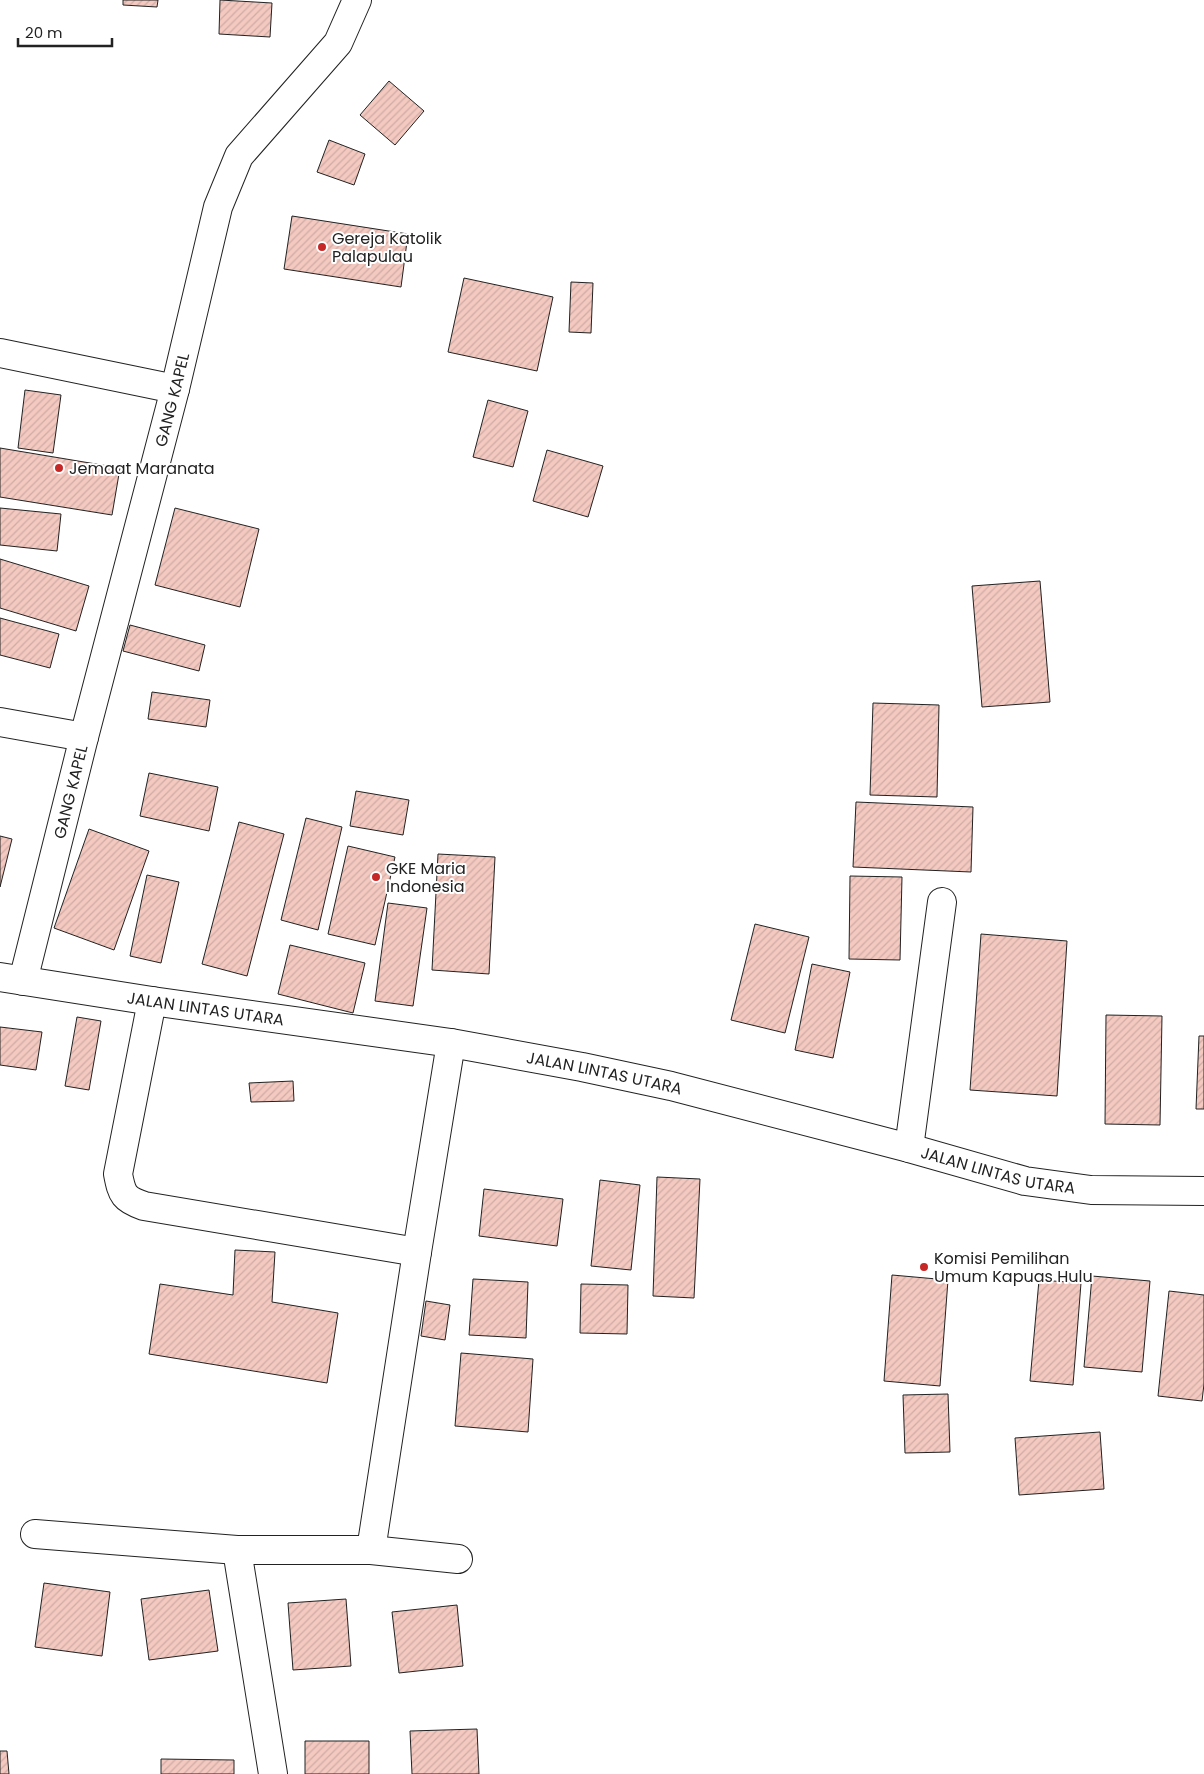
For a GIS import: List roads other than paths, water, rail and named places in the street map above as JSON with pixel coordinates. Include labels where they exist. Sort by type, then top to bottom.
[{"type":"main road","name":"GANG KAPEL","points":[[12,979],[84,737],[175,389],[218,207],[239,156],[338,44],[357,0]]},
{"type":"main road","points":[[0,353],[175,389]]},
{"type":"main road","points":[[0,722],[84,737]]},
{"type":"main road","points":[[909,1148],[942,902]]},
{"type":"main road","name":"JALAN LINTAS UTARA","points":[[12,979],[152,1001],[451,1043],[671,1086],[909,1148],[1025,1181],[1091,1190],[1204,1191]]},
{"type":"main road","points":[[152,1001],[118,1174],[121,1191],[130,1201],[144,1206],[417,1252]]},
{"type":"main road","points":[[371,1550],[451,1043]]},
{"type":"main road","points":[[35,1534],[237,1550],[371,1550],[458,1559]]},
{"type":"main road","points":[[237,1550],[273,1774]]},
{"type":"place","name":"Gereja Katolik Palapulau","points":[[322,247]]},
{"type":"place","name":"Jemaat Maranata","points":[[59,468]]},
{"type":"place","name":"GKE Maria Indonesia","points":[[376,877]]},
{"type":"place","name":"Komisi Pemilihan Umum Kapuas Hulu","points":[[924,1267]]}]
